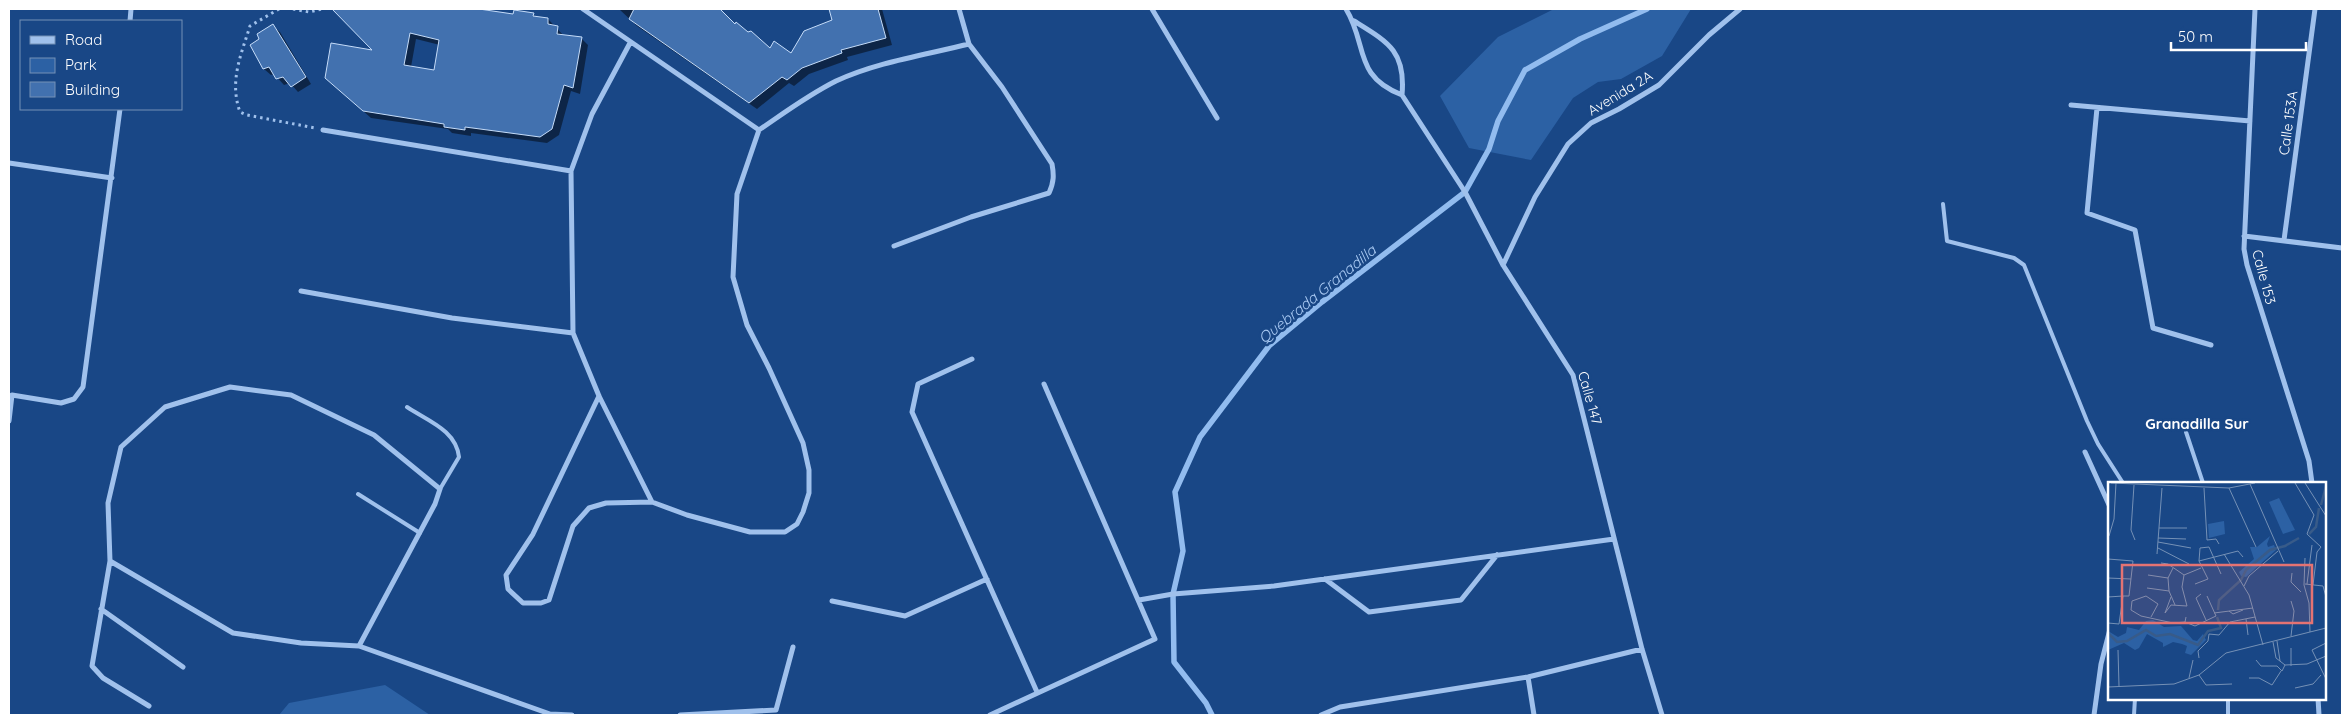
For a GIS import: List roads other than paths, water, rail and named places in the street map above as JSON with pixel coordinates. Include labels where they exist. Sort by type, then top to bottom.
[{"type":"street","points":[[583,9],[759,130]]},
{"type":"street","points":[[894,246],[971,217],[1049,193],[1053,185],[1054,175],[1046,154],[1002,87],[968,44],[959,9]]},
{"type":"street","points":[[1152,9],[1217,118]]},
{"type":"street","points":[[1346,9],[1354,21],[1365,64],[1379,83],[1402,95],[1404,77],[1400,62],[1386,41],[1354,21]]},
{"type":"street","name":"Avenida 2A","points":[[1503,265],[1535,197],[1568,144],[1591,123],[1659,85],[1708,35],[1740,9]]},
{"type":"street","name":"Calle 153","points":[[2255,9],[2244,236],[2246,265],[2309,461],[2312,482]]},
{"type":"street","name":"Calle 153A","points":[[2284,240],[2315,9]]},
{"type":"street","points":[[630,43],[592,114],[570,172],[573,333],[599,396],[652,502]]},
{"type":"street","points":[[599,396],[533,534],[508,569],[506,575],[508,589],[523,603],[545,602],[549,600],[573,526],[580,515],[596,504],[652,502],[687,516],[750,532],[785,532],[797,524],[809,493],[804,443],[747,325],[733,277],[737,194],[759,130],[805,98],[838,81],[876,68],[968,44]]},
{"type":"street","name":"Calle 147","points":[[1402,95],[1465,192],[1503,265],[1573,375],[1642,649],[1662,715]]},
{"type":"street","points":[[2071,105],[2250,120]]},
{"type":"street","points":[[2096,108],[2087,213],[2135,230],[2153,328],[2211,345]]},
{"type":"street","points":[[9,421],[11,394],[62,403],[74,399],[83,387],[120,110]]},
{"type":"street","points":[[323,130],[570,172]]},
{"type":"street","points":[[9,164],[112,178]]},
{"type":"street","points":[[2244,236],[2342,248]]},
{"type":"street","points":[[301,291],[452,318],[573,333]]},
{"type":"street","points":[[972,359],[918,384],[912,412],[1037,692]]},
{"type":"street","points":[[990,715],[1155,639],[1044,384]]},
{"type":"street","points":[[148,706],[103,678],[92,666],[110,561],[108,503],[121,447],[165,407],[230,387],[291,394],[374,435],[440,489],[435,504],[359,646]]},
{"type":"street","points":[[2085,452],[2108,503]]},
{"type":"street","points":[[1139,600],[1174,594],[1274,586],[1614,539]]},
{"type":"street","points":[[1325,579],[1369,612],[1461,600],[1498,555]]},
{"type":"street","points":[[110,561],[233,633],[301,643],[359,646],[550,714],[572,715]]},
{"type":"street","points":[[832,601],[905,616],[987,579]]},
{"type":"street","points":[[101,609],[182,667]]},
{"type":"street","points":[[2094,715],[2101,664],[2108,637]]},
{"type":"street","points":[[776,710],[793,647]]},
{"type":"street","points":[[1321,715],[1340,707],[1528,677],[1642,649]]},
{"type":"street","points":[[1528,677],[1534,715]]},
{"type":"street","points":[[2318,699],[2318,715]]},
{"type":"street","points":[[680,715],[776,710],[782,715]]},
{"type":"lane","points":[[1943,204],[1947,241],[2014,258],[2024,265],[2087,421],[2106,458],[2123,482]]},
{"type":"lane","points":[[407,407],[449,434],[455,440],[459,457],[440,489]]},
{"type":"lane","points":[[2186,432],[2203,482]]},
{"type":"lane","points":[[358,494],[420,533]]},
{"type":"lane","points":[[2134,715],[2135,699]]},
{"type":"lane","points":[[2228,699],[2228,715]]},
{"type":"waterway","name":"Quebrada Granadilla","points":[[1212,715],[1206,703],[1174,662],[1173,594],[1183,551],[1175,492],[1200,437],[1269,346],[1322,302],[1465,192],[1489,149],[1498,121],[1525,70],[1580,39],[1647,9]]},
{"type":"district","name":"Granadilla Sur","points":[[2197,423]]}]
